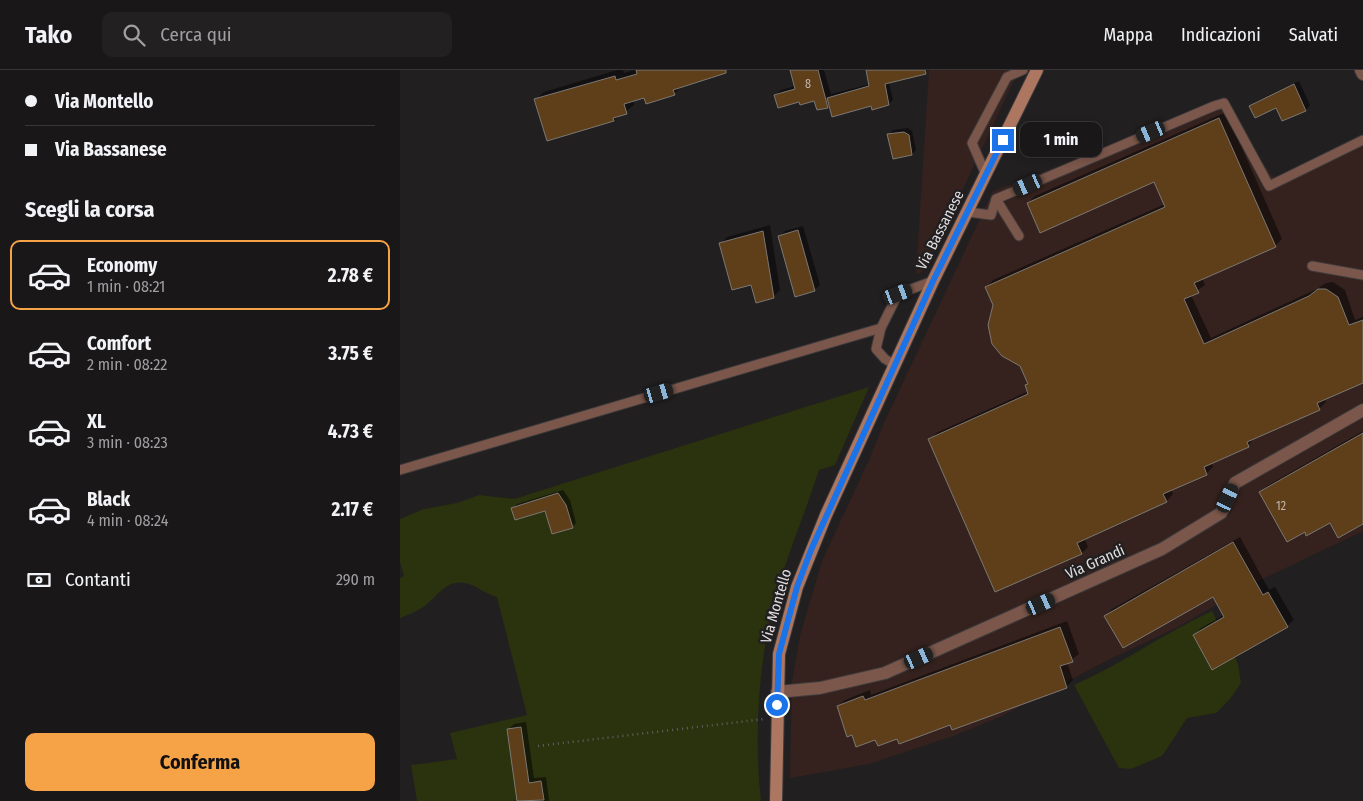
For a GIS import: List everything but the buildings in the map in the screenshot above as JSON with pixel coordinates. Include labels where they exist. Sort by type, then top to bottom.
[{"type":"main road","name":"Via Bassanese","points":[[826,515],[933,281],[1037,70]]},
{"type":"main road","name":"Via Montello","points":[[776,801],[779,654],[795,597],[826,515]]},
{"type":"street","points":[[1361,70],[1363,74]]},
{"type":"street","name":"Via Grandi","points":[[777,692],[820,688],[885,674],[1162,550],[1222,513],[1235,483],[1363,410]]},
{"type":"lane","points":[[986,175],[972,143],[1007,77],[1023,70]]},
{"type":"lane","points":[[996,199],[1224,104],[1269,186],[1363,140]]},
{"type":"lane","points":[[968,212],[991,215],[996,199]]},
{"type":"lane","points":[[996,199],[1019,236]]},
{"type":"lane","points":[[1312,266],[1363,275]]},
{"type":"lane","points":[[895,364],[885,359],[876,349],[881,328],[898,294],[933,281]]},
{"type":"lane","points":[[400,470],[881,328]]},
{"type":"path","points":[[538,746],[777,717]]},
{"type":"shaded area","points":[[929,70],[1019,70],[936,246],[922,272],[916,274]]},
{"type":"shaded area","points":[[1220,105],[1274,178],[1363,136],[1363,531],[1252,584],[1178,627],[1110,659],[1002,716],[953,736],[869,764],[790,778],[792,682],[800,636],[822,561],[884,423],[993,191]]},
{"type":"green space","points":[[869,387],[835,465],[819,470],[784,569],[772,610],[764,651],[759,694],[758,758],[761,801],[417,801],[411,765],[457,759],[450,733],[527,715],[497,597],[469,584],[452,584],[422,608],[400,618],[400,578],[404,576],[400,562],[400,519],[424,509],[457,503],[479,495],[514,499]]},
{"type":"green space","points":[[1212,611],[1238,664],[1241,683],[1230,699],[1216,713],[1187,718],[1162,756],[1131,769],[1119,768],[1074,685],[1109,668]]},
{"type":"route","points":[[777,705],[779,654],[797,587],[811,550],[933,281],[1003,140]]}]
